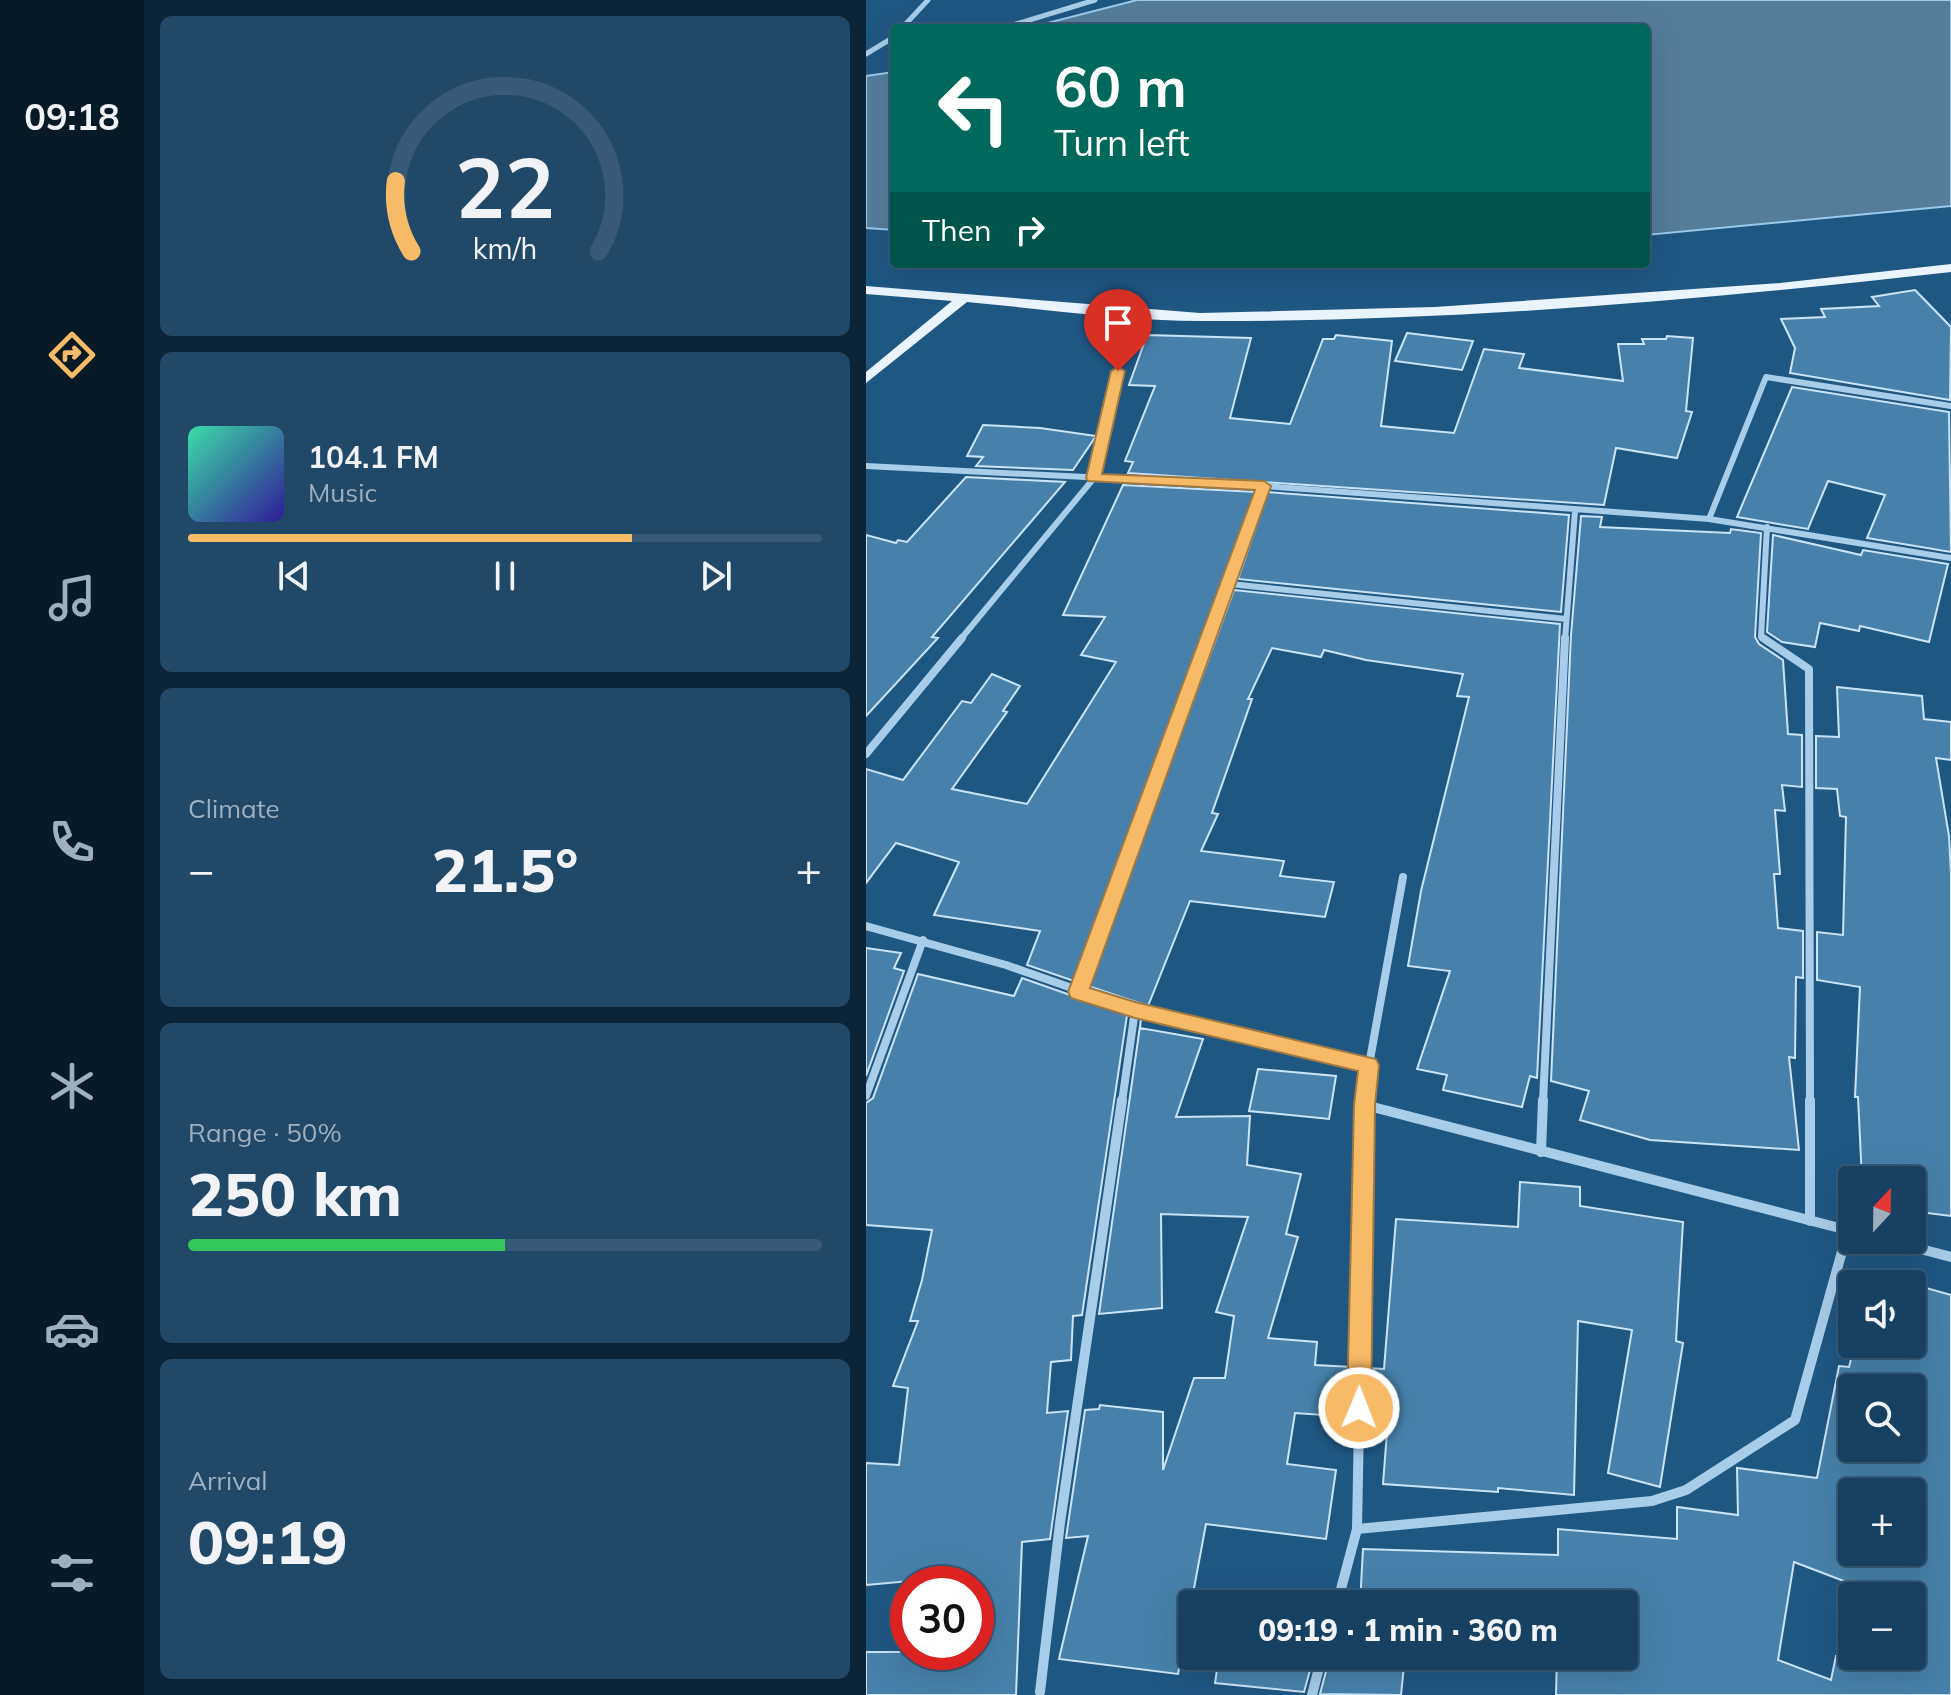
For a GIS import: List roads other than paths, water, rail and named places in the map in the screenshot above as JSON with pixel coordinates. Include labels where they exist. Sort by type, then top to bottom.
[{"type":"main road","points":[[866,290],[1200,317],[1435,311],[1780,287],[1951,268]]},
{"type":"main road","points":[[866,379],[962,300]]},
{"type":"street","points":[[906,24],[928,0]]},
{"type":"street","points":[[1016,24],[1095,0]]},
{"type":"street","points":[[866,54],[890,39]]},
{"type":"street","points":[[866,754],[1094,478],[1118,371]]},
{"type":"street","points":[[1709,519],[1766,377],[1951,406]]},
{"type":"street","points":[[866,466],[1264,486],[1709,519],[1951,558]]},
{"type":"street","points":[[1078,992],[1264,486]]},
{"type":"street","points":[[1541,1152],[1566,619],[1575,511]]},
{"type":"street","points":[[1767,527],[1761,637],[1809,669],[1810,1221]]},
{"type":"street","points":[[1230,584],[1566,619]]},
{"type":"street","points":[[1341,1590],[1357,1529],[1365,1105],[1369,1065],[1403,877]]},
{"type":"street","points":[[866,926],[923,940],[1135,1010],[1369,1065]]},
{"type":"street","points":[[866,1096],[923,940]]},
{"type":"street","points":[[1040,1692],[1060,1523],[1135,1010]]},
{"type":"street","points":[[1365,1105],[1838,1227]]},
{"type":"street","points":[[1926,1250],[1951,1257]]},
{"type":"street","points":[[1357,1529],[1652,1501],[1686,1490],[1795,1420],[1843,1254]]},
{"type":"street","points":[[1312,1695],[1318,1670]]},
{"type":"water","points":[[1137,0],[1951,0],[1951,206],[1650,235],[1650,24],[1044,24]]},
{"type":"water","points":[[890,73],[890,230],[866,228],[866,76]]}]
